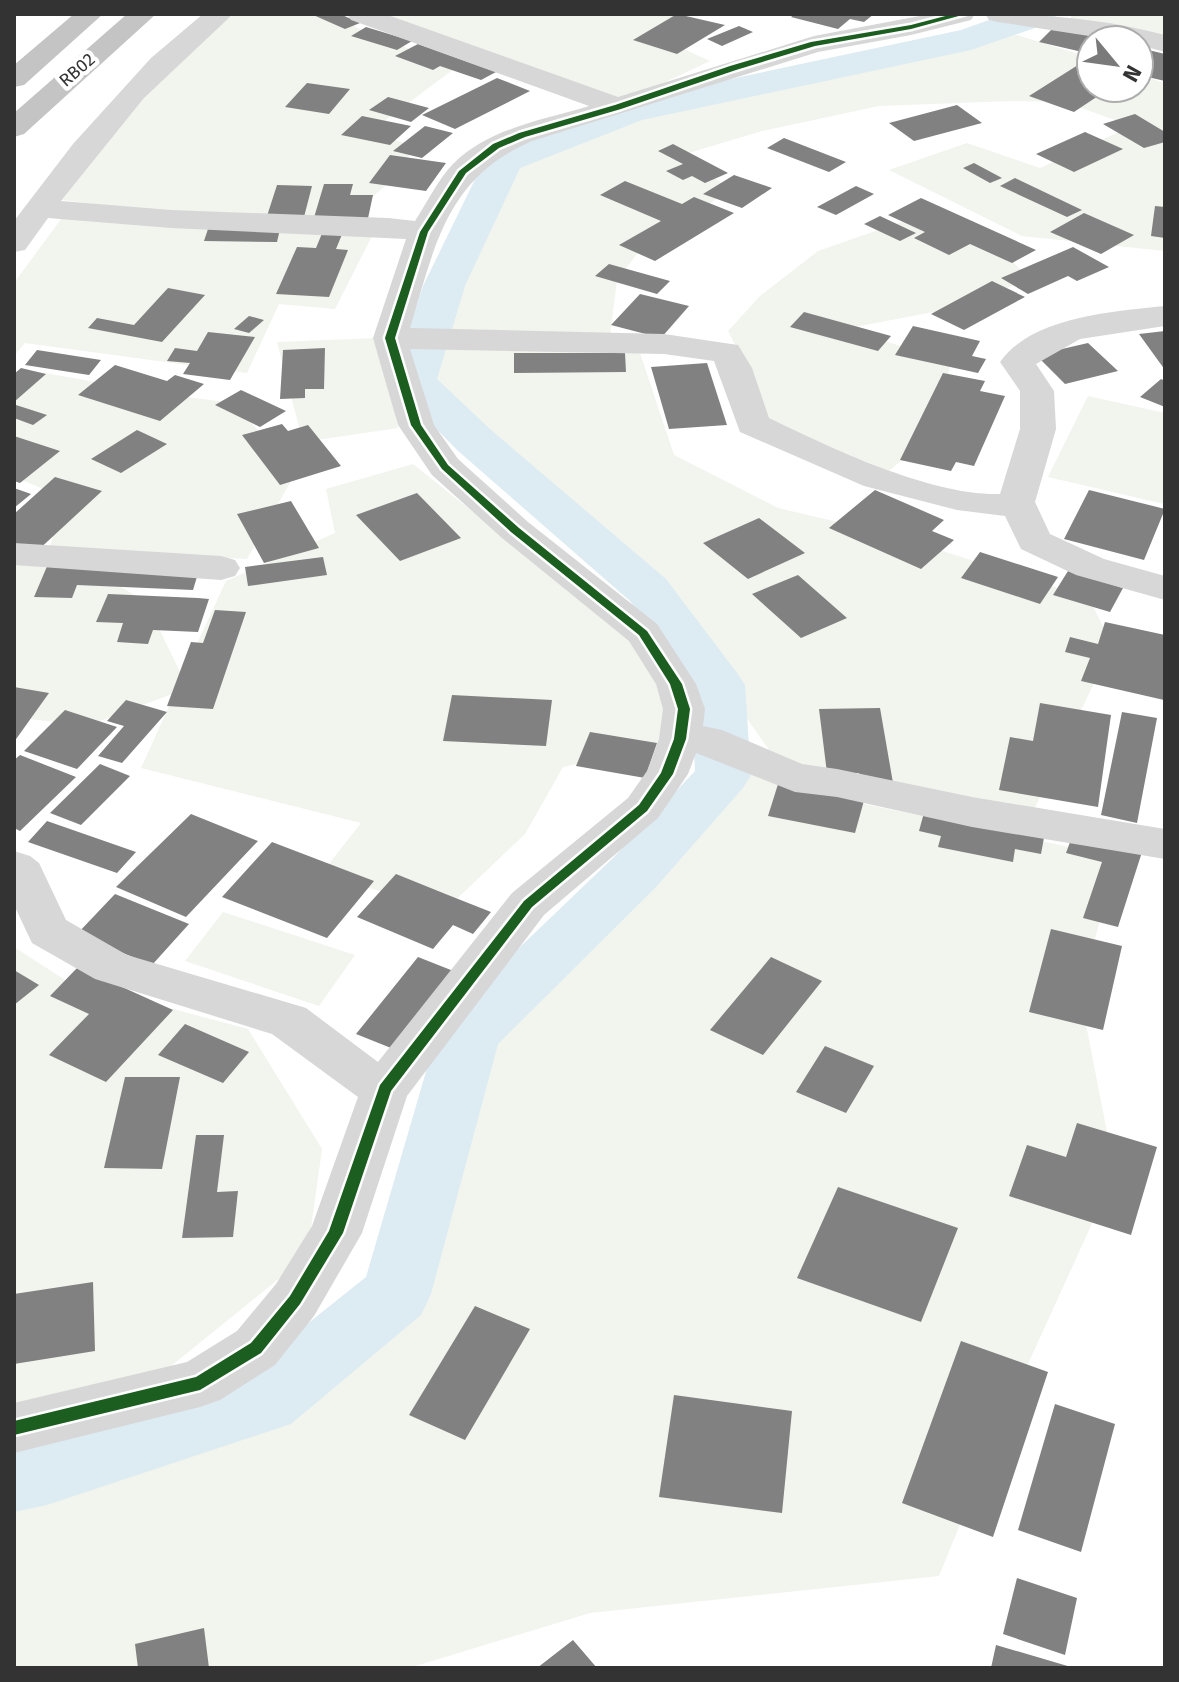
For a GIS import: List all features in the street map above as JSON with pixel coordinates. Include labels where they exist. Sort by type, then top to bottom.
[{"type":"highway","name":"RB02","points":[[14,79],[90,14]]},
{"type":"highway","name":"RB02","points":[[14,128],[143,14]]},
{"type":"street","points":[[14,243],[81,150],[177,45],[220,14]]},
{"type":"street","points":[[360,14],[618,107]]},
{"type":"street","points":[[962,14],[911,27],[814,44],[522,135],[496,146],[463,171],[424,232],[416,425],[445,467],[515,530],[643,633],[676,684],[684,709],[709,743],[795,778],[837,783],[972,812],[1165,844]]},
{"type":"street","points":[[1010,15],[1129,34],[1165,44]]},
{"type":"street","points":[[39,208],[171,219],[388,227],[424,232]]},
{"type":"street","points":[[1165,316],[1083,326],[1037,344],[1017,362],[1037,391],[1038,429],[1017,502],[1034,541],[1090,567],[1165,588]]},
{"type":"street","points":[[421,338],[664,344],[726,352],[735,368],[753,424],[833,464],[913,491],[1001,508],[1017,502]]},
{"type":"street","points":[[14,554],[221,568]]},
{"type":"street","points":[[14,1428],[200,1383],[256,1348],[295,1300],[336,1233],[385,1089],[528,904],[643,808],[667,774],[709,743]]},
{"type":"street","points":[[14,867],[23,874],[48,931],[111,967],[289,1021],[356,1072],[385,1089]]},
{"type":"shaded area","points":[[235,14],[326,14],[387,41],[458,66],[368,133],[416,146],[392,180],[349,217],[178,214],[62,200],[185,47]]},
{"type":"shaded area","points":[[385,14],[686,14],[657,37],[710,61],[623,102]]},
{"type":"shaded area","points":[[1071,14],[1165,14],[1165,41],[1155,39],[1155,24],[1092,24],[1071,19]]},
{"type":"shaded area","points":[[1007,32],[1075,53],[1075,104],[1155,104],[1155,80],[1165,83],[1165,251],[1022,236],[889,170],[967,143],[1040,168],[1132,126],[1064,102],[879,106],[762,131],[682,155],[730,189],[690,218],[650,237],[617,280],[610,335],[441,330],[450,287],[513,162],[629,115]]},
{"type":"shaded area","points":[[64,215],[372,236],[335,309],[279,304],[247,373],[25,343],[14,356],[14,283]]},
{"type":"shaded area","points":[[910,219],[1004,253],[1029,278],[970,305],[844,329],[951,361],[936,431],[889,471],[762,419],[746,366],[728,331],[760,296],[818,251]]},
{"type":"shaded area","points":[[378,338],[398,428],[303,442],[277,342]]},
{"type":"shaded area","points":[[437,345],[640,353],[674,455],[778,508],[893,535],[1089,598],[1112,645],[1033,812],[807,774],[774,757],[653,585],[479,437],[431,372]]},
{"type":"shaded area","points":[[34,371],[233,403],[296,472],[247,559],[49,549],[66,498],[14,477],[14,393]]},
{"type":"shaded area","points":[[1088,396],[1165,413],[1164,504],[1048,477]]},
{"type":"shaded area","points":[[413,464],[644,649],[676,743],[563,767],[525,834],[445,910],[321,874],[361,823],[141,768],[175,693],[86,726],[14,717],[14,563],[103,576],[146,602],[182,676],[226,581],[335,533],[326,489]]},
{"type":"shaded area","points":[[755,767],[812,793],[1117,857],[1080,994],[1115,1173],[1002,1421],[939,1576],[590,1613],[409,1668],[14,1668],[14,1489],[43,1484],[267,1411],[403,1300],[427,1163],[474,1038],[644,876],[734,776]]},
{"type":"shaded area","points":[[223,912],[355,955],[319,1006],[185,961]]},
{"type":"shaded area","points":[[14,947],[65,980],[248,1029],[322,1149],[307,1256],[160,1375],[14,1410]]},
{"type":"building","points":[[311,14],[340,14],[360,23],[345,29]]},
{"type":"building","points":[[677,14],[725,25],[677,54],[633,40]]},
{"type":"building","points":[[795,14],[874,14],[864,22],[850,19],[838,29],[791,17]]},
{"type":"building","points":[[739,26],[753,32],[722,46],[707,39]]},
{"type":"building","points":[[366,27],[412,41],[397,50],[351,36]]},
{"type":"building","points":[[1054,27],[1075,32],[1075,50],[1039,42]]},
{"type":"building","points":[[418,44],[496,72],[481,80],[440,66],[433,70],[395,56]]},
{"type":"building","points":[[1155,52],[1165,54],[1165,81],[1155,79]]},
{"type":"building","points":[[1075,67],[1075,104],[1086,104],[1074,112],[1029,96]]},
{"type":"building","points":[[497,78],[530,91],[455,129],[422,115]]},
{"type":"building","points":[[307,83],[350,89],[329,114],[285,107]]},
{"type":"building","points":[[388,97],[429,108],[411,122],[369,110]]},
{"type":"building","points":[[957,105],[982,123],[914,141],[889,123]]},
{"type":"building","points":[[1135,114],[1165,132],[1165,142],[1144,148],[1103,124]]},
{"type":"building","points":[[362,116],[411,126],[390,145],[341,135]]},
{"type":"building","points":[[425,126],[453,133],[422,158],[393,151]]},
{"type":"building","points":[[1085,132],[1123,149],[1074,172],[1036,154]]},
{"type":"building","points":[[784,138],[846,162],[829,172],[767,148]]},
{"type":"building","points":[[673,144],[728,173],[705,183],[692,176],[683,180],[666,171],[683,164],[658,151]]},
{"type":"building","points":[[390,155],[446,163],[426,191],[369,183]]},
{"type":"building","points":[[974,163],[1002,178],[990,183],[963,168]]},
{"type":"building","points":[[734,175],[772,188],[742,208],[703,194]]},
{"type":"building","points":[[1015,178],[1082,210],[1067,217],[1000,186]]},
{"type":"building","points":[[625,181],[682,204],[694,197],[734,213],[655,261],[619,245],[661,221],[600,195]]},
{"type":"building","points":[[324,184],[353,184],[350,195],[373,195],[367,223],[313,221]]},
{"type":"building","points":[[277,185],[312,186],[304,217],[267,216]]},
{"type":"building","points":[[856,186],[874,194],[836,215],[817,207]]},
{"type":"building","points":[[921,198],[1036,250],[1012,263],[970,244],[949,255],[914,238],[925,232],[888,215]]},
{"type":"building","points":[[1155,206],[1165,207],[1165,238],[1151,236]]},
{"type":"building","points":[[1084,213],[1134,235],[1101,254],[1050,232]]},
{"type":"building","points":[[880,216],[916,233],[900,241],[864,224]]},
{"type":"building","points":[[208,229],[280,229],[277,242],[204,241]]},
{"type":"building","points":[[323,231],[343,232],[336,249],[348,250],[329,297],[276,294],[297,247],[316,248]]},
{"type":"building","points":[[1073,247],[1109,267],[1077,281],[1068,276],[1028,294],[1001,278]]},
{"type":"building","points":[[609,264],[670,281],[657,294],[595,276]]},
{"type":"building","points":[[992,281],[1025,297],[964,330],[931,314]]},
{"type":"building","points":[[168,288],[205,295],[162,342],[88,328],[97,318],[134,325]]},
{"type":"building","points":[[640,294],[689,306],[661,338],[611,325]]},
{"type":"building","points":[[804,312],[891,336],[878,351],[790,327]]},
{"type":"building","points":[[249,316],[264,320],[249,333],[234,329]]},
{"type":"building","points":[[913,326],[980,341],[972,356],[986,359],[978,373],[895,355]]},
{"type":"building","points":[[1165,331],[1165,370],[1139,334]]},
{"type":"building","points":[[208,332],[255,337],[230,380],[183,374],[190,363],[167,361],[175,348],[197,351]]},
{"type":"building","points":[[1088,343],[1118,371],[1065,384],[1036,355]]},
{"type":"building","points":[[325,348],[324,389],[305,389],[305,398],[280,399],[283,350]]},
{"type":"building","points":[[37,350],[101,360],[89,375],[25,365]]},
{"type":"building","points":[[514,353],[625,353],[626,372],[514,373]]},
{"type":"building","points":[[707,363],[727,425],[669,429],[651,367]]},
{"type":"building","points":[[115,365],[167,381],[175,375],[204,384],[160,421],[78,395]]},
{"type":"building","points":[[21,368],[46,374],[14,402],[14,374]]},
{"type":"building","points":[[943,373],[985,381],[980,391],[1005,396],[974,466],[956,462],[951,471],[900,460]]},
{"type":"building","points":[[1161,379],[1165,381],[1165,407],[1140,397]]},
{"type":"building","points":[[241,390],[286,411],[260,427],[215,405]]},
{"type":"building","points":[[16,405],[47,415],[33,425],[14,418]]},
{"type":"building","points":[[282,424],[288,431],[308,425],[341,466],[280,485],[242,435]]},
{"type":"building","points":[[137,430],[167,444],[121,473],[91,459]]},
{"type":"building","points":[[14,436],[60,451],[20,483],[14,481]]},
{"type":"building","points":[[55,477],[102,491],[35,553],[14,547],[14,514]]},
{"type":"building","points":[[14,488],[31,494],[14,508]]},
{"type":"building","points":[[875,490],[944,520],[932,531],[954,540],[921,569],[829,528]]},
{"type":"building","points":[[1089,490],[1165,509],[1144,560],[1064,539]]},
{"type":"building","points":[[417,493],[461,538],[400,561],[356,515]]},
{"type":"building","points":[[291,501],[319,548],[264,563],[237,514]]},
{"type":"building","points":[[759,518],[805,553],[748,579],[703,543]]},
{"type":"building","points":[[980,552],[1058,577],[1040,604],[961,578]]},
{"type":"building","points":[[323,557],[327,575],[248,586],[245,567]]},
{"type":"building","points":[[48,564],[199,570],[193,590],[77,585],[72,598],[34,597]]},
{"type":"building","points":[[1068,571],[1123,588],[1110,612],[1053,595]]},
{"type":"building","points":[[798,575],[847,618],[801,638],[752,594]]},
{"type":"building","points":[[108,594],[209,599],[198,632],[153,630],[148,644],[117,642],[123,623],[96,622]]},
{"type":"building","points":[[215,610],[246,612],[213,709],[167,706],[191,642],[203,643]]},
{"type":"building","points":[[1105,622],[1165,635],[1164,700],[1081,681],[1090,658],[1065,652],[1070,637],[1098,644]]},
{"type":"building","points":[[14,687],[49,693],[14,742]]},
{"type":"building","points":[[452,695],[552,700],[546,746],[443,741]]},
{"type":"building","points":[[126,700],[167,712],[122,763],[98,756],[124,726],[107,721]]},
{"type":"building","points":[[1040,703],[1111,715],[1098,807],[999,790],[1010,737],[1033,741]]},
{"type":"building","points":[[880,708],[893,783],[860,784],[859,773],[827,773],[819,709]]},
{"type":"building","points":[[65,710],[117,727],[77,769],[24,751]]},
{"type":"building","points":[[1122,712],[1157,718],[1137,823],[1101,815]]},
{"type":"building","points":[[590,732],[657,743],[645,778],[576,766]]},
{"type":"building","points":[[20,755],[76,777],[20,831],[14,828],[14,760]]},
{"type":"building","points":[[100,764],[130,776],[81,825],[50,813]]},
{"type":"building","points":[[779,781],[865,797],[855,833],[768,816]]},
{"type":"building","points":[[925,809],[1045,832],[1041,854],[1015,849],[1013,862],[938,847],[941,836],[919,831]]},
{"type":"building","points":[[191,814],[258,841],[186,917],[116,887]]},
{"type":"building","points":[[47,821],[136,852],[117,873],[28,842]]},
{"type":"building","points":[[1073,834],[1142,852],[1118,927],[1083,918],[1102,862],[1066,853]]},
{"type":"building","points":[[272,842],[374,881],[327,938],[222,897]]},
{"type":"building","points":[[396,874],[491,912],[473,934],[453,925],[433,949],[357,917]]},
{"type":"building","points":[[115,894],[189,924],[152,965],[77,934]]},
{"type":"building","points":[[1051,929],[1122,946],[1103,1030],[1029,1012]]},
{"type":"building","points":[[418,957],[461,974],[401,1052],[356,1034]]},
{"type":"building","points":[[771,957],[822,981],[763,1055],[710,1030]]},
{"type":"building","points":[[78,967],[173,1010],[106,1082],[49,1055],[89,1014],[50,996]]},
{"type":"building","points":[[14,970],[39,985],[14,1005]]},
{"type":"building","points":[[185,1024],[249,1052],[223,1083],[158,1055]]},
{"type":"building","points":[[825,1046],[874,1066],[846,1113],[796,1092]]},
{"type":"building","points":[[125,1077],[180,1077],[162,1169],[104,1168]]},
{"type":"building","points":[[1077,1123],[1157,1147],[1131,1235],[1009,1196],[1027,1145],[1066,1157]]},
{"type":"building","points":[[196,1135],[224,1135],[217,1192],[238,1191],[233,1237],[182,1238]]},
{"type":"building","points":[[838,1187],[958,1228],[921,1322],[797,1278]]},
{"type":"building","points":[[93,1282],[95,1351],[14,1364],[14,1294]]},
{"type":"building","points":[[475,1306],[530,1329],[465,1440],[409,1415]]},
{"type":"building","points":[[961,1341],[1048,1372],[993,1537],[902,1503]]},
{"type":"building","points":[[674,1395],[792,1411],[782,1513],[659,1497]]},
{"type":"building","points":[[1055,1404],[1115,1424],[1081,1552],[1018,1530]]},
{"type":"building","points":[[1017,1578],[1077,1598],[1065,1655],[1003,1634]]},
{"type":"building","points":[[204,1628],[209,1668],[138,1668],[135,1644]]},
{"type":"building","points":[[573,1640],[597,1668],[537,1668]]},
{"type":"building","points":[[996,1645],[1071,1667],[991,1668]]},
{"type":"waterway","points":[[14,1478],[47,1471],[265,1401],[396,1294],[469,1034],[635,872],[723,775],[718,685],[648,590],[474,440],[414,382],[444,286],[504,161],[631,111],[971,39],[1039,14]]},
{"type":"cycle path","points":[[14,1428],[200,1383],[256,1348],[295,1300],[336,1233],[385,1089],[528,904],[643,808],[667,774],[680,739],[684,709],[676,684],[643,633],[515,530],[445,467],[416,425],[390,338],[424,232],[463,171],[496,146],[522,135],[733,68],[814,44],[911,27],[962,14]]}]
